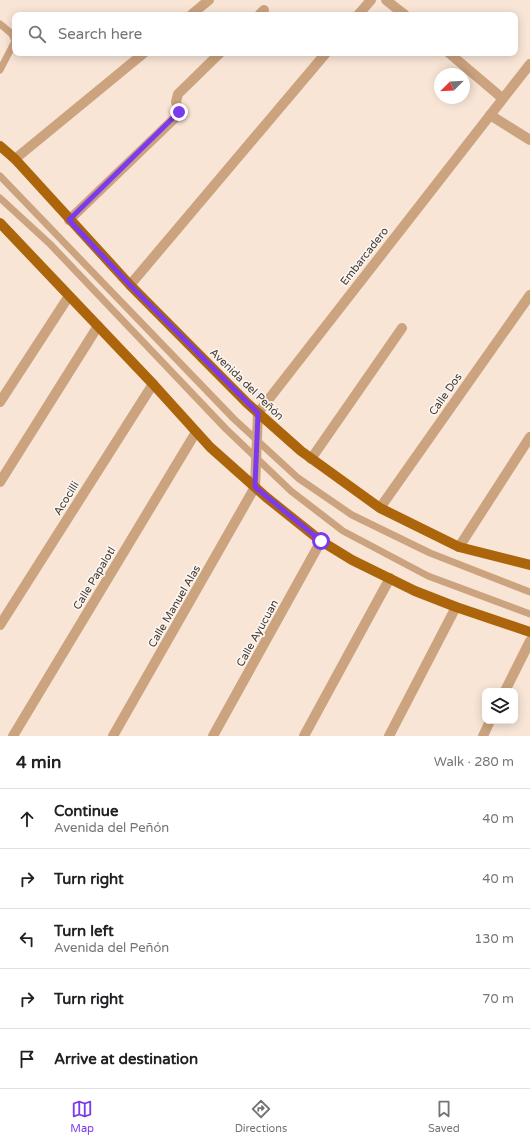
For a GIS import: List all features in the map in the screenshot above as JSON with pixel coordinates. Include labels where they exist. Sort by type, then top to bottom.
[{"type":"main road","name":"Avenida del Peñón","points":[[0,146],[15,159],[69,220],[130,285],[258,413],[311,459],[380,508],[459,547],[530,565]]},
{"type":"main road","points":[[1,225],[153,384],[196,432],[255,487],[321,541],[352,560],[415,591],[456,607],[530,632]]},
{"type":"street","points":[[195,12],[209,0]]},
{"type":"street","points":[[361,12],[371,0]]},
{"type":"street","points":[[386,0],[400,12]]},
{"type":"street","points":[[15,159],[140,56]]},
{"type":"street","points":[[69,220],[177,116],[179,112],[176,102],[178,94],[217,56]]},
{"type":"street","points":[[130,285],[323,56]]},
{"type":"street","points":[[453,56],[502,98]]},
{"type":"street","name":"Embarcadero","points":[[258,413],[530,64]]},
{"type":"street","points":[[490,114],[530,140]]},
{"type":"street","name":"Calle Dos","points":[[380,508],[530,295]]},
{"type":"street","points":[[0,402],[69,296]]},
{"type":"street","points":[[0,482],[98,326]]},
{"type":"street","points":[[311,459],[402,328]]},
{"type":"street","name":"Acocilli","points":[[0,625],[153,384]]},
{"type":"street","points":[[255,487],[258,413]]},
{"type":"street","name":"Calle Papalotl","points":[[13,736],[196,432]]},
{"type":"street","points":[[459,547],[530,437]]},
{"type":"street","name":"Calle Manuel Alas","points":[[113,736],[255,487]]},
{"type":"street","name":"Calle Ayucuan","points":[[214,736],[321,541]]},
{"type":"street","points":[[304,736],[390,578]]},
{"type":"street","points":[[389,736],[456,607]]},
{"type":"street","points":[[506,688],[530,641]]},
{"type":"street","points":[[483,736],[489,724]]},
{"type":"lane","points":[[0,24],[12,34]]},
{"type":"lane","points":[[0,70],[12,47]]},
{"type":"lane","points":[[0,176],[234,419],[298,478],[352,515],[430,553],[530,592]]},
{"type":"lane","points":[[0,198],[50,244],[256,459],[292,491],[343,531],[428,576],[530,614]]},
{"type":"route","points":[[179,112],[177,116],[69,220],[130,285],[258,413],[255,487],[321,541]]}]
